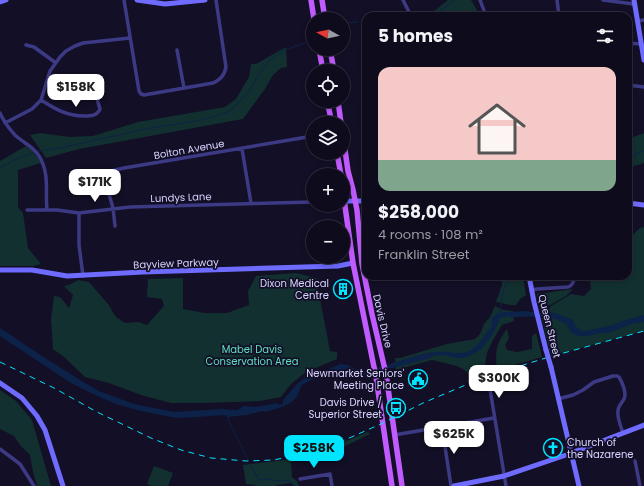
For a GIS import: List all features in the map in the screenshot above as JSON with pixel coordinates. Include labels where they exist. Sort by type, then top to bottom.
[{"type":"main road","points":[[0,2],[6,0]]},
{"type":"main road","points":[[137,0],[165,4],[170,2],[205,0]]},
{"type":"main road","points":[[311,0],[313,12]]},
{"type":"main road","points":[[322,0],[324,12]]},
{"type":"main road","points":[[634,2],[644,60]]},
{"type":"main road","name":"Davis Drive","points":[[346,160],[362,246]]},
{"type":"main road","points":[[350,201],[362,200]]},
{"type":"main road","points":[[632,204],[644,205]]},
{"type":"main road","name":"Davis Drive","points":[[346,212],[353,263],[373,358],[392,486]]},
{"type":"main road","name":"Bayview Parkway","points":[[0,270],[32,270],[67,276],[83,276],[143,272],[338,266],[353,263]]},
{"type":"main road","name":"Davis Drive","points":[[367,280],[372,314],[386,374],[402,486]]},
{"type":"main road","name":"Queen Street","points":[[530,280],[570,453]]},
{"type":"main road","points":[[0,383],[22,398],[37,416],[45,430],[63,486]]},
{"type":"main road","points":[[452,486],[504,476],[644,425]]},
{"type":"main road","points":[[570,453],[579,486]]},
{"type":"street","points":[[124,0],[139,91],[141,94],[146,95],[213,83],[219,80],[224,74],[226,67],[216,0]]},
{"type":"street","points":[[403,0],[410,12]]},
{"type":"street","points":[[480,0],[484,12]]},
{"type":"street","points":[[557,0],[559,12]]},
{"type":"street","points":[[603,0],[634,2]]},
{"type":"street","points":[[638,21],[644,20]]},
{"type":"street","points":[[5,123],[32,109],[41,100],[44,95],[50,71],[66,51],[83,43],[130,38]]},
{"type":"street","points":[[632,43],[641,44]]},
{"type":"street","points":[[26,45],[34,47],[56,63]]},
{"type":"street","points":[[177,50],[184,88]]},
{"type":"street","points":[[632,86],[644,87]]},
{"type":"street","points":[[41,100],[55,109],[67,114],[76,116],[92,116],[99,112],[100,109],[94,89]]},
{"type":"street","points":[[0,113],[5,123],[17,136],[35,150],[40,156],[47,179],[47,210]]},
{"type":"street","name":"Bolton Avenue","points":[[113,208],[104,180],[107,172],[306,137]]},
{"type":"street","points":[[242,149],[251,204]]},
{"type":"street","name":"Lundys Lane","points":[[27,210],[79,213],[113,208],[306,202]]},
{"type":"street","points":[[113,208],[115,226]]},
{"type":"street","points":[[79,213],[79,245],[83,276]]},
{"type":"street","points":[[531,290],[568,287],[573,284],[574,280]]},
{"type":"street","points":[[558,399],[573,395],[594,382],[614,376],[619,377],[625,394],[624,400],[619,406],[618,410],[622,434]]},
{"type":"street","points":[[489,382],[506,486]]},
{"type":"street","points":[[394,435],[494,418]]},
{"type":"street","points":[[442,427],[452,486]]},
{"type":"street","points":[[0,449],[20,464],[34,486]]},
{"type":"street","points":[[635,461],[641,483]]},
{"type":"street","points":[[300,479],[330,474],[332,486]]},
{"type":"green space","points":[[448,0],[471,0],[478,12],[433,12]]},
{"type":"green space","points":[[286,47],[287,67],[281,68],[273,75],[265,89],[243,119],[79,149],[46,158],[30,135],[40,133],[70,137],[93,136],[138,122],[225,107],[236,99],[249,77],[251,64],[256,64]]},
{"type":"green space","points":[[644,133],[644,163],[632,167],[632,138]]},
{"type":"green space","points":[[26,146],[33,151],[41,163],[18,170],[18,207],[23,213],[28,248],[41,264],[33,266],[0,266],[0,161]]},
{"type":"green space","points":[[644,227],[644,331],[551,356],[542,319],[551,306],[571,294],[584,296],[591,289],[590,282],[592,280],[632,280],[632,235],[640,228]]},
{"type":"green space","name":"Mabel Davis Conservation Area","points":[[296,273],[316,278],[330,351],[337,352],[337,359],[306,372],[291,384],[281,397],[260,401],[171,403],[141,395],[109,383],[85,377],[63,356],[53,349],[51,319],[54,296],[60,297],[69,308],[73,295],[64,286],[78,280],[89,282],[108,304],[116,317],[125,323],[138,322],[147,325],[164,306],[162,299],[147,297],[148,279],[183,278],[183,309],[205,313],[227,313],[249,305],[248,291],[256,276]]},
{"type":"green space","points":[[502,280],[524,280],[526,295],[520,299],[516,305],[496,302],[502,285]]},
{"type":"green space","points":[[573,289],[566,296],[540,311],[537,294]]},
{"type":"green space","points":[[495,306],[503,310],[513,311],[514,321],[502,325],[487,353],[485,365],[480,371],[470,375],[457,366],[432,360],[396,370],[395,358],[400,358],[447,344],[475,339],[480,334]]},
{"type":"green space","points":[[507,329],[509,338],[505,345],[507,350],[517,352],[532,349],[532,336],[536,333],[542,357],[497,370],[497,348]]},
{"type":"green space","points":[[0,390],[16,401],[32,420],[51,486],[37,486],[30,455],[20,445],[14,436],[0,429]]},
{"type":"green space","points":[[368,432],[370,434],[329,454],[291,462],[292,477],[297,481],[299,486],[294,486],[291,483],[276,486],[256,486],[246,484],[243,465],[283,460],[307,455]]},
{"type":"green space","points":[[154,466],[173,473],[168,486],[151,486],[147,484]]},
{"type":"water","points":[[549,310],[550,312],[573,320],[579,329],[585,331],[613,325],[644,315],[644,322],[632,324],[608,333],[578,336],[572,333],[566,324],[558,320],[545,317],[511,318],[508,316],[500,318],[489,339],[479,351],[472,355],[457,358],[436,355],[366,376],[356,375],[340,370],[313,379],[302,385],[297,396],[292,402],[266,412],[262,411],[247,415],[228,417],[225,415],[182,418],[141,411],[116,404],[91,393],[71,383],[0,336],[0,328],[99,391],[134,404],[175,412],[220,409],[237,410],[244,406],[256,407],[278,403],[278,405],[283,404],[283,400],[297,384],[306,377],[315,375],[340,364],[365,371],[414,356],[437,352],[467,352],[477,345],[491,328],[492,318],[498,313],[525,311],[541,313]]},
{"type":"waterway","points":[[439,12],[454,0]]},
{"type":"waterway","points":[[350,23],[357,22]]},
{"type":"waterway","points":[[38,151],[60,148],[146,129],[201,120],[228,112],[250,90],[259,74],[270,60],[282,51],[306,42]]},
{"type":"waterway","points":[[632,156],[644,151]]},
{"type":"waterway","points":[[0,168],[16,159],[35,152]]},
{"type":"waterway","points":[[500,313],[504,288],[508,280]]},
{"type":"waterway","points":[[228,416],[228,420],[248,459]]},
{"type":"waterway","points":[[250,464],[259,480],[288,480],[295,486]]},
{"type":"railway","points":[[0,362],[54,388],[97,412],[151,438],[181,450],[211,458],[246,461],[273,460],[311,453],[329,447],[423,403],[491,375],[549,357],[644,331]]},
{"type":"place","name":"Dixon Medical Centre","points":[[343,289]]},
{"type":"place","name":"Newmarket Seniors' Meeting Place","points":[[418,379]]},
{"type":"place","name":"Davis Drive / Superior Street","points":[[396,408]]},
{"type":"place","name":"Church of the Nazarene","points":[[553,448]]}]
